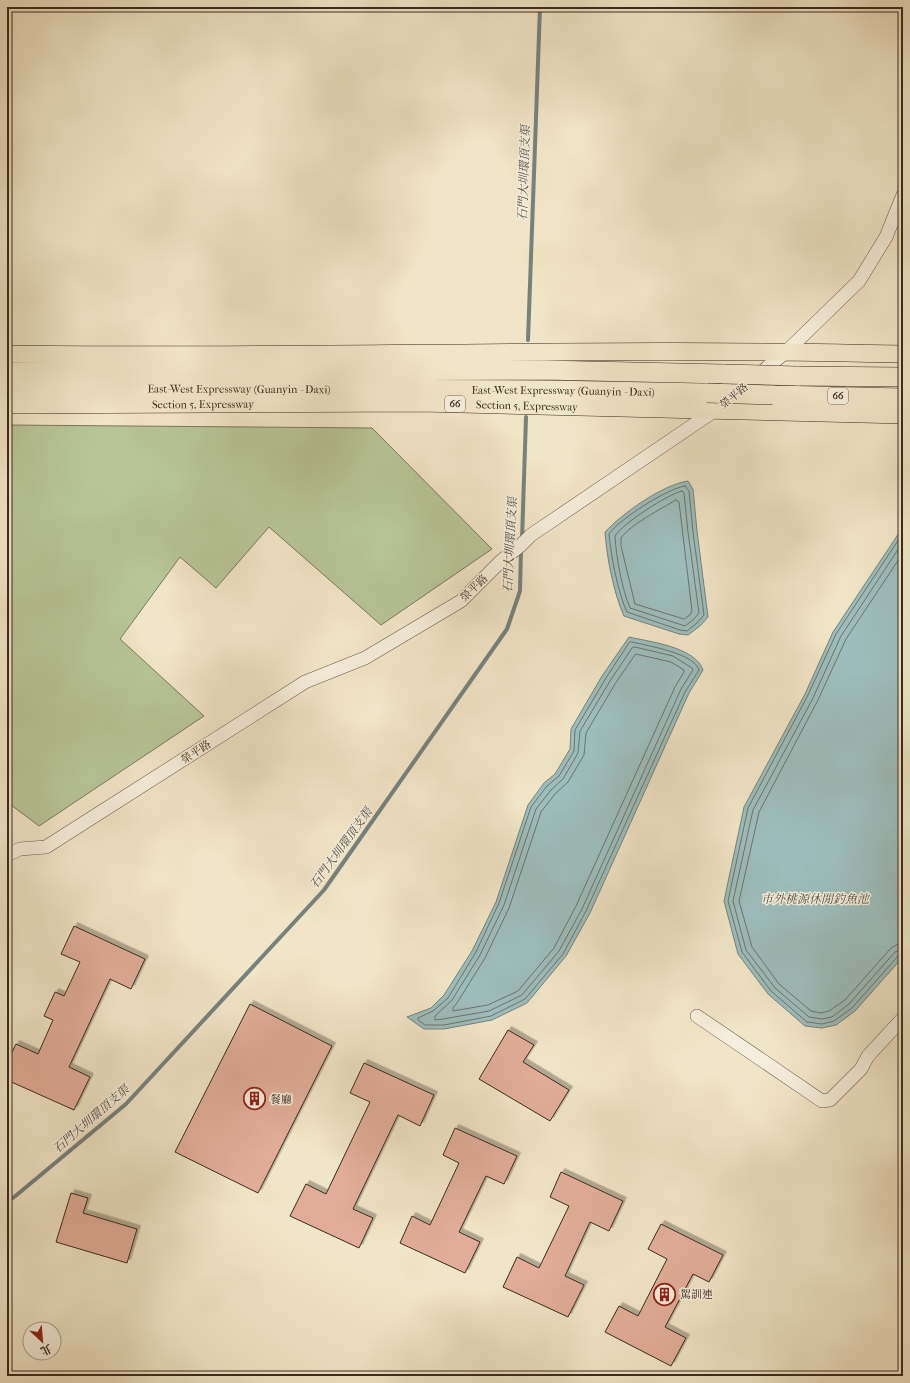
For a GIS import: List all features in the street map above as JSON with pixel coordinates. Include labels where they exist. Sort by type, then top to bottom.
[{"type":"highway","name":"East-West Expressway (Guanyin - Daxi)","points":[[7,372],[528,370],[903,377]]},
{"type":"highway","name":"East-West Expressway (Guanyin - Daxi)","points":[[7,388],[527,390],[903,398]]},
{"type":"main road","points":[[7,354],[787,351],[903,354]]},
{"type":"main road","name":"Section 5, Expressway","points":[[7,405],[422,403],[903,415]]},
{"type":"street","name":"榮平路","points":[[7,855],[20,849],[46,847],[305,682],[365,658],[461,601],[501,561],[531,535],[716,410],[787,351],[859,281],[886,237],[903,196]]},
{"type":"street","points":[[697,1016],[822,1101],[830,1100],[860,1069],[868,1056],[903,1018]]},
{"type":"green space","points":[[7,425],[372,428],[492,549],[381,625],[269,527],[216,588],[180,557],[120,639],[204,716],[39,826],[7,802]]},
{"type":"water","points":[[688,481],[693,489],[708,617],[700,626],[688,635],[679,634],[624,616],[611,574],[605,532],[632,509],[655,494]]},
{"type":"water","name":"市外桃源休閒釣魚池","points":[[903,527],[903,957],[855,1011],[836,1025],[822,1028],[805,1026],[768,994],[738,954],[724,901],[744,807],[805,694],[833,632]]},
{"type":"water","points":[[629,637],[682,651],[698,662],[703,670],[689,693],[590,913],[566,956],[527,1003],[492,1020],[444,1029],[424,1029],[407,1017],[431,1008],[444,995],[472,951],[496,902],[528,805],[544,783],[555,774],[570,749],[571,729],[602,676]]},
{"type":"building","points":[[74,926],[145,959],[131,989],[110,979],[69,1067],[90,1077],[74,1110],[7,1080],[7,1062],[16,1044],[38,1054],[53,1020],[44,1016],[55,992],[64,996],[80,962],[61,954]]},
{"type":"building","name":"餐廳","points":[[250,1004],[332,1046],[258,1193],[175,1152]]},
{"type":"building","points":[[508,1030],[534,1045],[523,1062],[569,1090],[550,1121],[479,1079]]},
{"type":"building","points":[[364,1063],[434,1095],[420,1126],[398,1115],[353,1209],[373,1218],[359,1248],[290,1216],[306,1184],[326,1194],[370,1102],[350,1093]]},
{"type":"building","points":[[455,1128],[517,1156],[504,1184],[486,1176],[459,1232],[480,1242],[465,1273],[400,1243],[412,1216],[430,1225],[459,1163],[443,1155]]},
{"type":"building","points":[[561,1172],[623,1201],[609,1231],[590,1222],[565,1276],[584,1285],[568,1317],[503,1287],[517,1257],[539,1268],[569,1206],[550,1197]]},
{"type":"building","points":[[71,1193],[88,1198],[83,1213],[137,1229],[127,1263],[56,1242]]},
{"type":"building","name":"駕訓連","points":[[661,1224],[723,1255],[709,1282],[693,1274],[665,1327],[686,1338],[671,1366],[605,1332],[619,1306],[638,1316],[667,1259],[648,1249]]},
{"type":"waterway","name":"石門大圳環頂支渠","points":[[528,340],[540,7]]},
{"type":"waterway","name":"石門大圳環頂支渠","points":[[522,540],[526,417]]},
{"type":"waterway","name":"石門大圳環頂支渠","points":[[7,1198],[13,1198],[126,1104],[324,890],[507,629],[520,591],[521,549]]},
{"type":"place","name":"餐廳","points":[[254,1099]]},
{"type":"place","name":"駕訓連","points":[[665,1294]]}]
